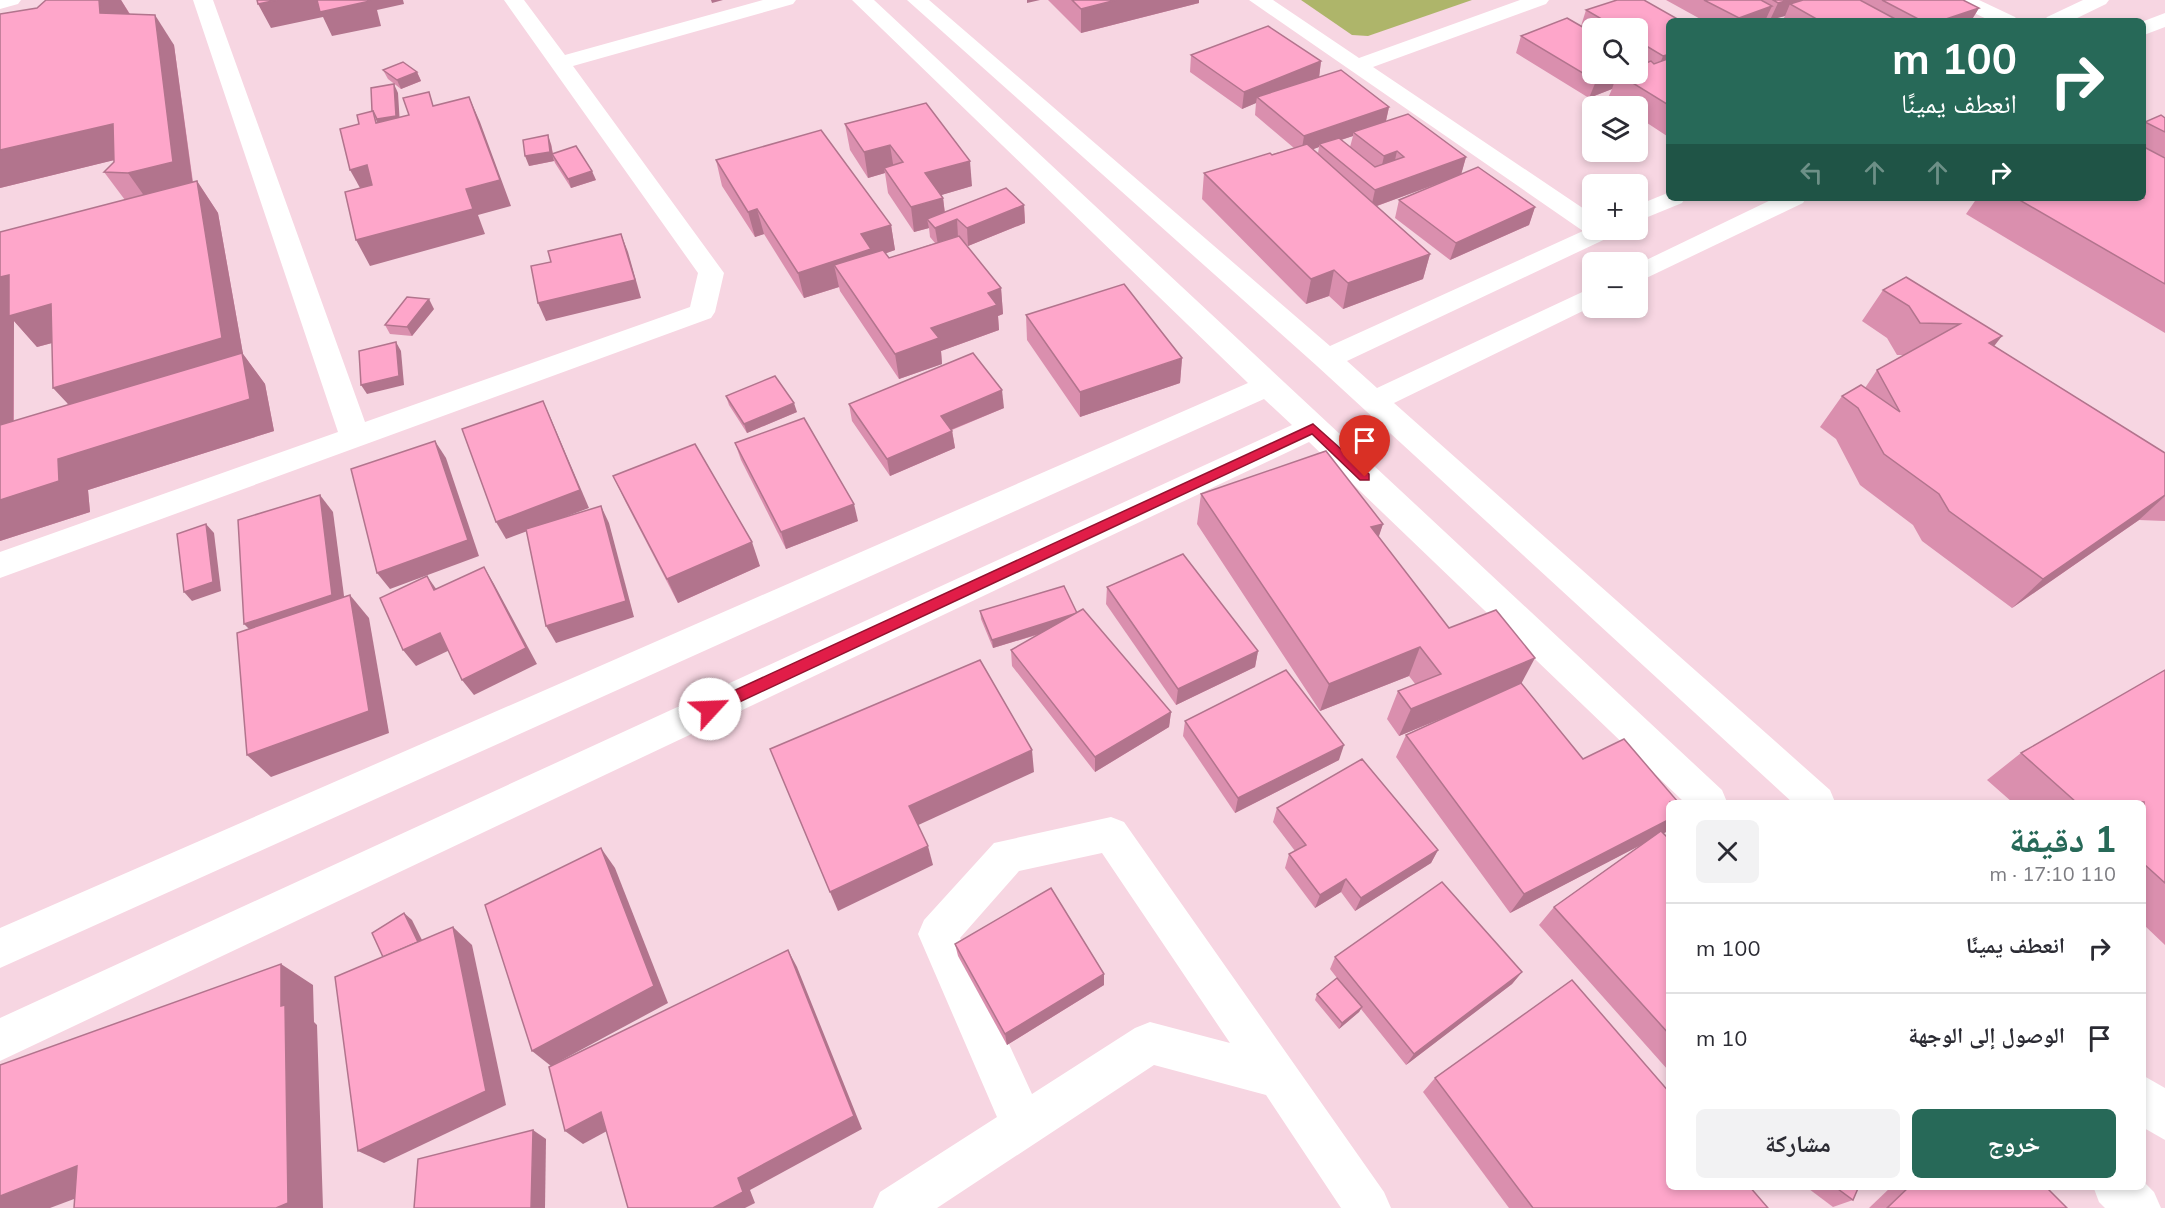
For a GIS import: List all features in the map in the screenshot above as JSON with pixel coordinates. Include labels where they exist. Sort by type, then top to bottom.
[{"type":"street","points":[[0,3],[11,0]]},
{"type":"street","points":[[202,0],[355,437]]},
{"type":"street","points":[[0,565],[702,312],[711,273],[514,0]]},
{"type":"street","points":[[560,63],[786,0]]},
{"type":"street","points":[[862,0],[1268,387],[1707,800]]},
{"type":"street","points":[[918,0],[1327,359],[1815,800]]},
{"type":"street","points":[[1259,0],[1582,217]]},
{"type":"street","points":[[1356,66],[1539,0]]},
{"type":"street","points":[[1962,0],[2001,18]]},
{"type":"street","points":[[2060,18],[2099,0]]},
{"type":"street","points":[[2146,28],[2165,19]]},
{"type":"street","points":[[1648,209],[1666,201]]},
{"type":"street","points":[[1648,269],[1788,201]]},
{"type":"street","points":[[1327,359],[1582,238]]},
{"type":"street","points":[[1374,401],[1582,300]]},
{"type":"street","points":[[0,948],[1268,387]]},
{"type":"street","points":[[0,1040],[1313,428]]},
{"type":"street","points":[[1023,1125],[938,934],[1008,856],[1111,834],[1368,1208]]},
{"type":"street","points":[[896,1208],[1150,1043],[1279,1077]]},
{"type":"street","points":[[2146,1100],[2165,1118]]},
{"type":"street","points":[[2119,1190],[2138,1208]]},
{"type":"green space","points":[[1301,0],[1472,0],[1368,36],[1352,35]]},
{"type":"building","points":[[46,0],[99,0],[100,13],[155,15],[173,162],[128,173],[104,172],[114,162],[113,124],[0,150],[0,14],[37,8]]},
{"type":"building","points":[[257,0],[277,0],[258,4]]},
{"type":"building","points":[[317,0],[369,0],[370,1],[320,12]]},
{"type":"building","points":[[1072,0],[1116,0],[1081,9]]},
{"type":"building","points":[[1617,0],[1644,0],[1676,18],[1666,18],[1666,55],[1663,56],[1648,47],[1648,18],[1600,18],[1586,10]]},
{"type":"building","points":[[1704,0],[1761,0],[1772,6],[1739,18]]},
{"type":"building","points":[[1773,0],[1789,0],[1778,3]]},
{"type":"building","points":[[1803,0],[1860,0],[1893,18],[1815,18],[1790,4]]},
{"type":"building","points":[[1882,0],[1963,0],[1979,8],[1949,18],[1916,18]]},
{"type":"building","points":[[1567,18],[1582,27],[1582,73],[1521,36]]},
{"type":"building","points":[[1268,26],[1321,61],[1244,92],[1191,55]]},
{"type":"building","points":[[1666,60],[1666,104],[1634,84],[1648,84],[1648,62],[1651,61],[1654,64]]},
{"type":"building","points":[[403,62],[417,72],[397,80],[383,70]]},
{"type":"building","points":[[1341,70],[1389,107],[1304,136],[1257,97]]},
{"type":"building","points":[[394,84],[396,116],[377,119],[372,111],[371,88]]},
{"type":"building","points":[[429,92],[433,106],[469,97],[500,180],[466,189],[473,209],[356,240],[345,192],[372,185],[367,165],[350,170],[340,129],[359,124],[357,115],[373,111],[376,123],[409,115],[403,98]]},
{"type":"building","points":[[926,103],[970,161],[925,173],[943,198],[911,207],[884,168],[903,162],[890,145],[864,152],[845,124]]},
{"type":"building","points":[[1408,114],[1466,157],[1375,190],[1319,144],[1339,138],[1375,167],[1404,157],[1397,151],[1384,156],[1353,132]]},
{"type":"building","points":[[2161,115],[2165,118],[2165,132],[2146,122]]},
{"type":"building","points":[[821,130],[891,225],[861,234],[871,249],[798,273],[757,209],[748,212],[716,160]]},
{"type":"building","points":[[548,135],[550,152],[525,156],[523,140]]},
{"type":"building","points":[[1307,144],[1430,254],[1348,283],[1334,270],[1311,279],[1204,173]]},
{"type":"building","points":[[576,146],[592,171],[568,179],[552,154]]},
{"type":"building","points":[[2146,148],[2165,158],[2165,284],[2021,201],[2146,201]]},
{"type":"building","points":[[1478,167],[1535,207],[1456,243],[1399,200]]},
{"type":"building","points":[[197,181],[222,338],[53,388],[51,304],[9,316],[9,275],[0,277],[0,232]]},
{"type":"building","points":[[1006,188],[1024,205],[967,228],[957,219],[935,228],[927,219]]},
{"type":"building","points":[[621,234],[635,280],[538,303],[531,266],[551,262],[548,251]]},
{"type":"building","points":[[959,236],[1001,288],[988,293],[997,305],[931,328],[939,338],[895,354],[834,265],[883,250],[889,258]]},
{"type":"building","points":[[1906,277],[2002,336],[1989,343],[2165,453],[2165,495],[2043,579],[1949,511],[1939,494],[1884,454],[1858,408],[1842,396],[1861,385],[1900,412],[1877,370],[1960,324],[1920,323],[1909,306],[1883,290]]},
{"type":"building","points":[[1124,284],[1182,358],[1080,392],[1026,315]]},
{"type":"building","points":[[407,297],[429,299],[407,327],[385,325]]},
{"type":"building","points":[[396,342],[399,376],[361,385],[359,351]]},
{"type":"building","points":[[242,353],[250,399],[58,459],[59,481],[0,500],[0,425]]},
{"type":"building","points":[[973,353],[1002,390],[941,416],[952,431],[887,459],[849,404]]},
{"type":"building","points":[[775,376],[794,403],[744,424],[726,396]]},
{"type":"building","points":[[543,401],[580,490],[496,522],[462,429]]},
{"type":"building","points":[[804,418],[854,504],[781,532],[735,443]]},
{"type":"building","points":[[435,441],[468,540],[377,573],[351,469]]},
{"type":"building","points":[[695,444],[752,542],[667,579],[613,476]]},
{"type":"building","points":[[1326,451],[1383,524],[1371,527],[1449,628],[1496,610],[1535,658],[1411,709],[1398,691],[1441,674],[1420,647],[1329,684],[1201,494]]},
{"type":"building","points":[[320,495],[332,595],[244,624],[238,520]]},
{"type":"building","points":[[601,506],[626,601],[546,626],[526,529]]},
{"type":"building","points":[[206,524],[213,582],[184,592],[177,534]]},
{"type":"building","points":[[1183,554],[1258,651],[1178,689],[1107,587]]},
{"type":"building","points":[[484,567],[526,648],[462,680],[440,633],[403,650],[380,598],[427,576],[434,590]]},
{"type":"building","points":[[1064,586],[1077,613],[992,640],[980,611]]},
{"type":"building","points":[[350,595],[369,711],[247,755],[237,633]]},
{"type":"building","points":[[1083,609],[1171,712],[1095,757],[1011,650]]},
{"type":"building","points":[[980,660],[1032,750],[909,806],[928,846],[830,892],[770,749]]},
{"type":"building","points":[[1286,670],[1344,745],[1238,798],[1185,721]]},
{"type":"building","points":[[2165,670],[2165,883],[2146,866],[2146,800],[2074,800],[2021,753]]},
{"type":"building","points":[[1521,683],[1583,759],[1624,739],[1676,800],[1666,800],[1666,821],[1524,894],[1406,735]]},
{"type":"building","points":[[1362,759],[1438,850],[1361,898],[1346,879],[1320,895],[1289,854],[1306,845],[1277,808]]},
{"type":"building","points":[[1661,831],[1666,836],[1666,1031],[1554,907]]},
{"type":"building","points":[[601,848],[654,986],[532,1051],[485,905]]},
{"type":"building","points":[[1442,882],[1522,972],[1414,1054],[1335,957]]},
{"type":"building","points":[[1051,888],[1104,974],[1005,1034],[955,944]]},
{"type":"building","points":[[404,913],[418,942],[383,957],[372,933]]},
{"type":"building","points":[[453,927],[486,1091],[358,1151],[335,977]]},
{"type":"building","points":[[788,950],[854,1116],[738,1178],[743,1192],[713,1208],[628,1208],[601,1112],[565,1131],[549,1067]]},
{"type":"building","points":[[281,964],[281,1006],[285,1005],[288,1203],[276,1208],[74,1208],[77,1166],[0,1196],[0,1065]]},
{"type":"building","points":[[1337,978],[1362,1007],[1342,1023],[1317,994]]},
{"type":"building","points":[[1572,980],[1666,1088],[1666,1190],[1752,1190],[1768,1208],[1533,1208],[1435,1078]]},
{"type":"building","points":[[533,1130],[531,1208],[414,1208],[418,1159]]},
{"type":"building","points":[[1839,1190],[1857,1190],[1853,1200]]},
{"type":"building","points":[[1906,1190],[2049,1190],[2067,1208],[1887,1208]]},
{"type":"route","points":[[710,709],[1313,428],[1365,477]]}]
